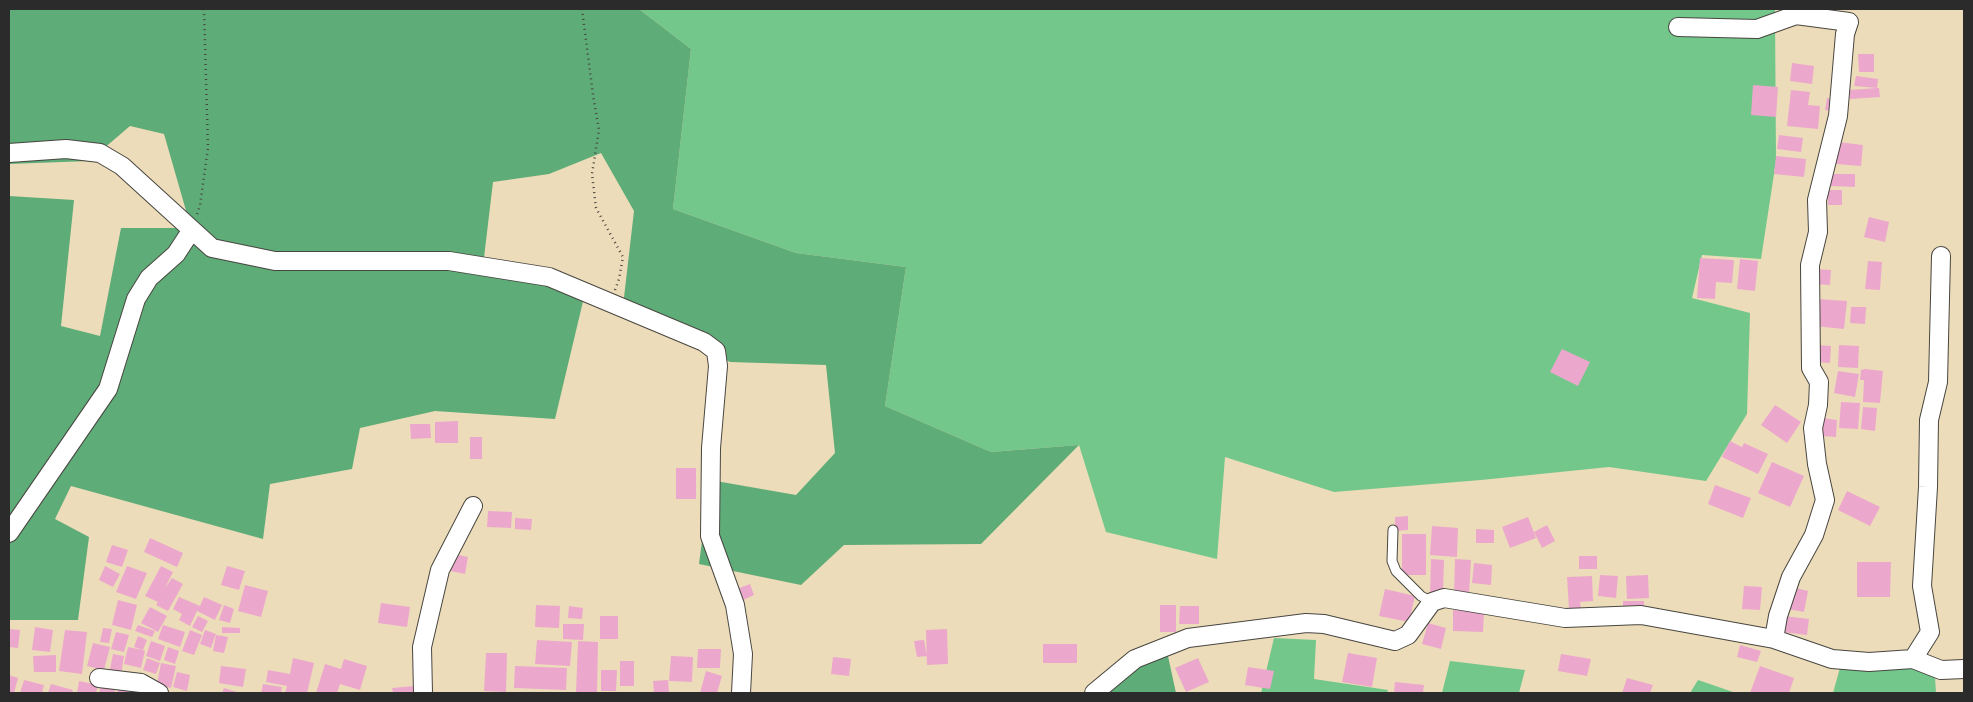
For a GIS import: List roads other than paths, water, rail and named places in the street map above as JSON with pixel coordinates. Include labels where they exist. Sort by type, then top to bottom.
[{"type":"street","points":[[1678,27],[1757,29],[1796,15],[1850,15],[1845,34],[1838,116],[1817,200],[1818,232],[1810,265],[1811,368],[1819,382],[1818,405],[1813,428],[1817,464],[1826,500],[1814,535],[1789,585],[1778,616],[1774,639]]},
{"type":"street","points":[[9,153],[66,149],[100,153],[122,166],[191,231],[212,248],[275,261],[449,261],[549,277],[704,342],[716,352],[718,366],[711,448],[710,536],[735,605],[743,654],[741,693]]},
{"type":"street","points":[[9,532],[108,389],[136,299],[149,278],[176,254],[191,231]]},
{"type":"street","points":[[1913,659],[1930,632],[1922,586],[1928,487],[1929,420],[1938,382],[1941,256]]},
{"type":"street","points":[[423,693],[422,647],[440,570],[473,506]]},
{"type":"street","points":[[1094,693],[1135,659],[1188,638],[1306,623],[1324,624],[1395,641],[1408,634],[1432,602],[1444,598],[1565,618],[1641,615],[1774,639],[1832,659],[1869,662],[1913,659],[1941,670],[1964,669]]},
{"type":"street","points":[[98,678],[141,683],[159,693]]},
{"type":"lane","points":[[1393,530],[1392,561],[1396,572],[1421,596],[1432,602]]}]
